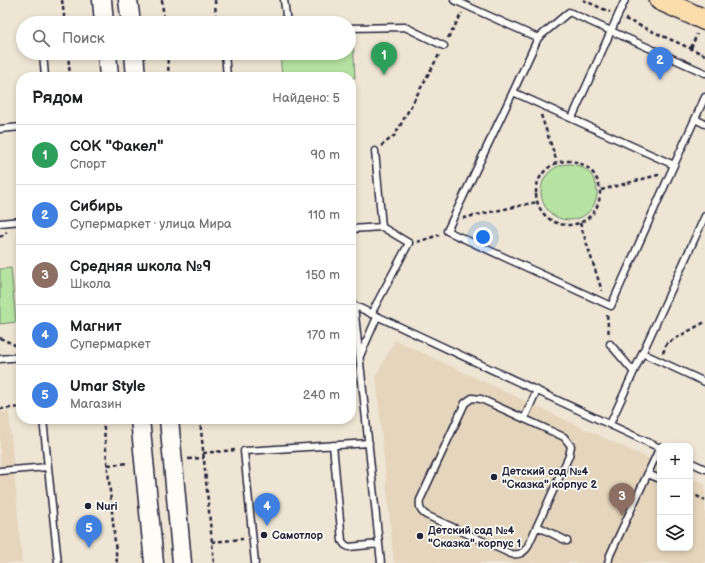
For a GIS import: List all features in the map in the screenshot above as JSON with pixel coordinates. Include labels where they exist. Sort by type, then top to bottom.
[{"type":"main road","points":[[102,0],[103,16]]},
{"type":"main road","points":[[128,0],[130,16]]},
{"type":"main road","points":[[660,0],[705,20]]},
{"type":"main road","points":[[108,60],[109,72]]},
{"type":"main road","points":[[135,60],[136,72]]},
{"type":"main road","points":[[140,424],[154,563]]},
{"type":"main road","points":[[169,424],[182,563]]},
{"type":"lane","points":[[284,0],[286,16]]},
{"type":"lane","points":[[454,0],[538,38]]},
{"type":"lane","points":[[572,118],[625,0]]},
{"type":"lane","points":[[705,73],[569,12],[538,38],[447,231],[610,306],[705,97]]},
{"type":"lane","points":[[356,28],[405,27],[444,46]]},
{"type":"lane","points":[[44,60],[45,72]]},
{"type":"lane","points":[[226,60],[227,72]]},
{"type":"lane","points":[[513,92],[674,165]]},
{"type":"lane","points":[[695,119],[705,124]]},
{"type":"lane","points":[[0,129],[16,127]]},
{"type":"lane","points":[[375,151],[382,228]]},
{"type":"lane","points":[[610,424],[705,216]]},
{"type":"lane","points":[[0,223],[16,221]]},
{"type":"lane","points":[[356,229],[382,228],[409,243],[374,316],[360,357]]},
{"type":"lane","points":[[356,307],[657,446]]},
{"type":"lane","points":[[356,334],[360,357],[381,563]]},
{"type":"lane","points":[[610,344],[633,371]]},
{"type":"lane","points":[[642,353],[705,382]]},
{"type":"lane","points":[[0,359],[16,357]]},
{"type":"lane","points":[[524,419],[537,390]]},
{"type":"lane","points":[[476,398],[564,437],[571,446],[570,456],[537,526],[523,553],[511,554],[422,512],[419,506],[420,500],[468,399],[476,398]]},
{"type":"lane","points":[[44,424],[58,563]]},
{"type":"lane","points":[[255,563],[244,451],[368,443]]},
{"type":"lane","points":[[333,445],[342,541],[349,547],[379,544]]},
{"type":"lane","points":[[608,563],[610,555],[657,454]]},
{"type":"lane","points":[[693,463],[705,469]]},
{"type":"lane","points":[[0,471],[48,467]]},
{"type":"lane","points":[[648,474],[657,478]]},
{"type":"lane","points":[[537,526],[567,540]]},
{"type":"path","points":[[62,0],[64,16]]},
{"type":"path","points":[[162,0],[163,16]]},
{"type":"path","points":[[215,0],[216,16]]},
{"type":"path","points":[[583,0],[705,55]]},
{"type":"path","points":[[375,151],[395,135],[466,5]]},
{"type":"path","points":[[69,60],[70,72]]},
{"type":"path","points":[[167,60],[168,72]]},
{"type":"path","points":[[545,106],[541,115],[557,162]]},
{"type":"path","points":[[571,160],[582,163],[592,170],[598,179],[601,190],[600,201],[595,212],[587,220],[580,223],[565,225],[554,222],[545,215],[537,202],[535,195],[537,184],[542,173],[557,162],[571,160]]},
{"type":"path","points":[[601,190],[658,175],[668,179]]},
{"type":"path","points":[[452,220],[537,202]]},
{"type":"path","points":[[580,223],[606,304],[610,344]]},
{"type":"path","points":[[409,243],[426,240],[447,231]]},
{"type":"path","points":[[659,361],[667,342],[705,322]]},
{"type":"path","points":[[0,338],[16,346]]},
{"type":"path","points":[[0,409],[16,407]]},
{"type":"path","points":[[103,424],[117,563]]},
{"type":"path","points":[[200,424],[214,563]]},
{"type":"path","points":[[203,453],[232,450],[244,451]]},
{"type":"path","points":[[693,494],[705,500]]},
{"type":"path","points":[[212,542],[253,538]]},
{"type":"shaded area","name":"Детский сад №4 \"Сказка\" корпус 2","points":[[395,340],[657,463],[657,551],[693,551],[693,478],[705,484],[705,563],[394,563],[376,376]]},
{"type":"shaded area","points":[[9,412],[22,563],[0,563],[0,413]]},
{"type":"green space","points":[[281,60],[354,60],[355,72],[282,72]]},
{"type":"green space","points":[[569,164],[580,166],[589,172],[595,181],[597,192],[595,203],[589,212],[580,218],[569,220],[558,218],[549,212],[543,203],[541,192],[543,181],[549,172],[558,166]]},
{"type":"green space","points":[[11,268],[16,322],[0,324],[0,269]]},
{"type":"place","name":"СОК \"Факел\"","points":[[384,75]]},
{"type":"place","name":"Сибирь","points":[[660,80]]},
{"type":"place","name":"Детский сад №4 \"Сказка\" корпус 2","points":[[494,477]]},
{"type":"place","name":"Nuri","points":[[88,506]]},
{"type":"place","name":"Средняя школа №9","points":[[622,516]]},
{"type":"place","name":"Магнит","points":[[267,526]]},
{"type":"place","name":"Самотлор","points":[[264,535]]},
{"type":"place","name":"Детский сад №4 \"Сказка\" корпус 1","points":[[420,536]]},
{"type":"place","name":"Umar Style","points":[[89,548]]}]
